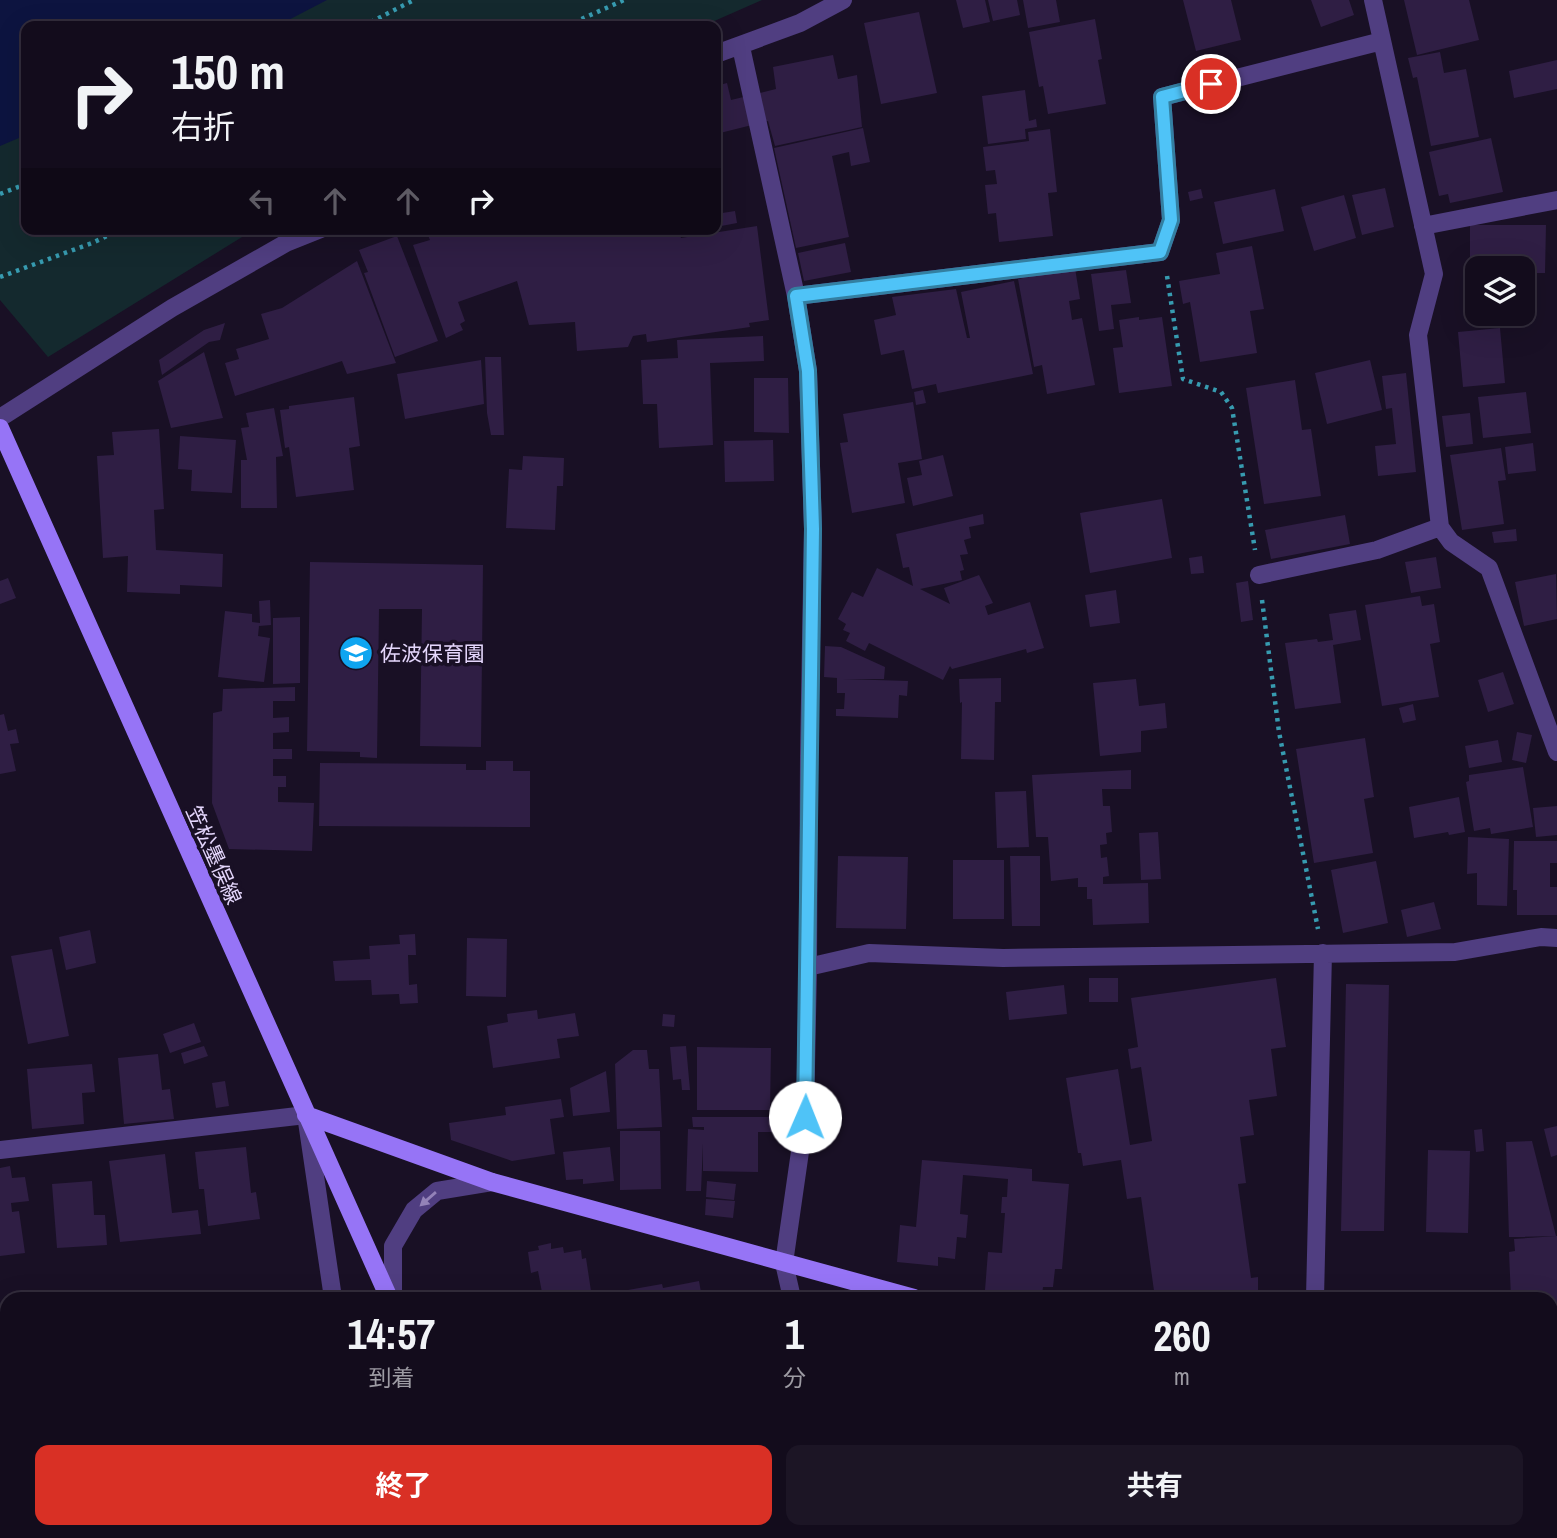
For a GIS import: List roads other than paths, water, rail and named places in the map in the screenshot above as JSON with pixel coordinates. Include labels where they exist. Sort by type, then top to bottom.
[{"type":"main road","name":"笠松墨俣線","points":[[0,428],[306,1115],[388,1292]]},
{"type":"main road","points":[[306,1115],[492,1182],[892,1292]]},
{"type":"street","points":[[721,53],[800,23],[843,0]]},
{"type":"street","points":[[1373,0],[1434,274],[1418,335],[1440,527],[1451,542],[1489,568],[1557,752]]},
{"type":"street","points":[[796,296],[1160,252],[1171,220],[1162,97],[1382,41]]},
{"type":"street","points":[[741,47],[796,296],[808,371],[813,529],[808,756],[808,967],[805,1117],[784,1263],[791,1292]]},
{"type":"street","points":[[1423,226],[1557,200]]},
{"type":"street","points":[[0,418],[172,308],[286,243],[306,235]]},
{"type":"street","points":[[1259,575],[1377,550],[1440,527]]},
{"type":"street","points":[[808,967],[869,953],[1003,958],[1455,952],[1541,937],[1557,938]]},
{"type":"street","points":[[1315,1292],[1323,953]]},
{"type":"street","points":[[0,1150],[306,1115],[332,1292]]},
{"type":"street","points":[[391,1292],[393,1246],[414,1210],[437,1191],[492,1182]]},
{"type":"place","name":"佐波保育園","points":[[356,653]]}]
